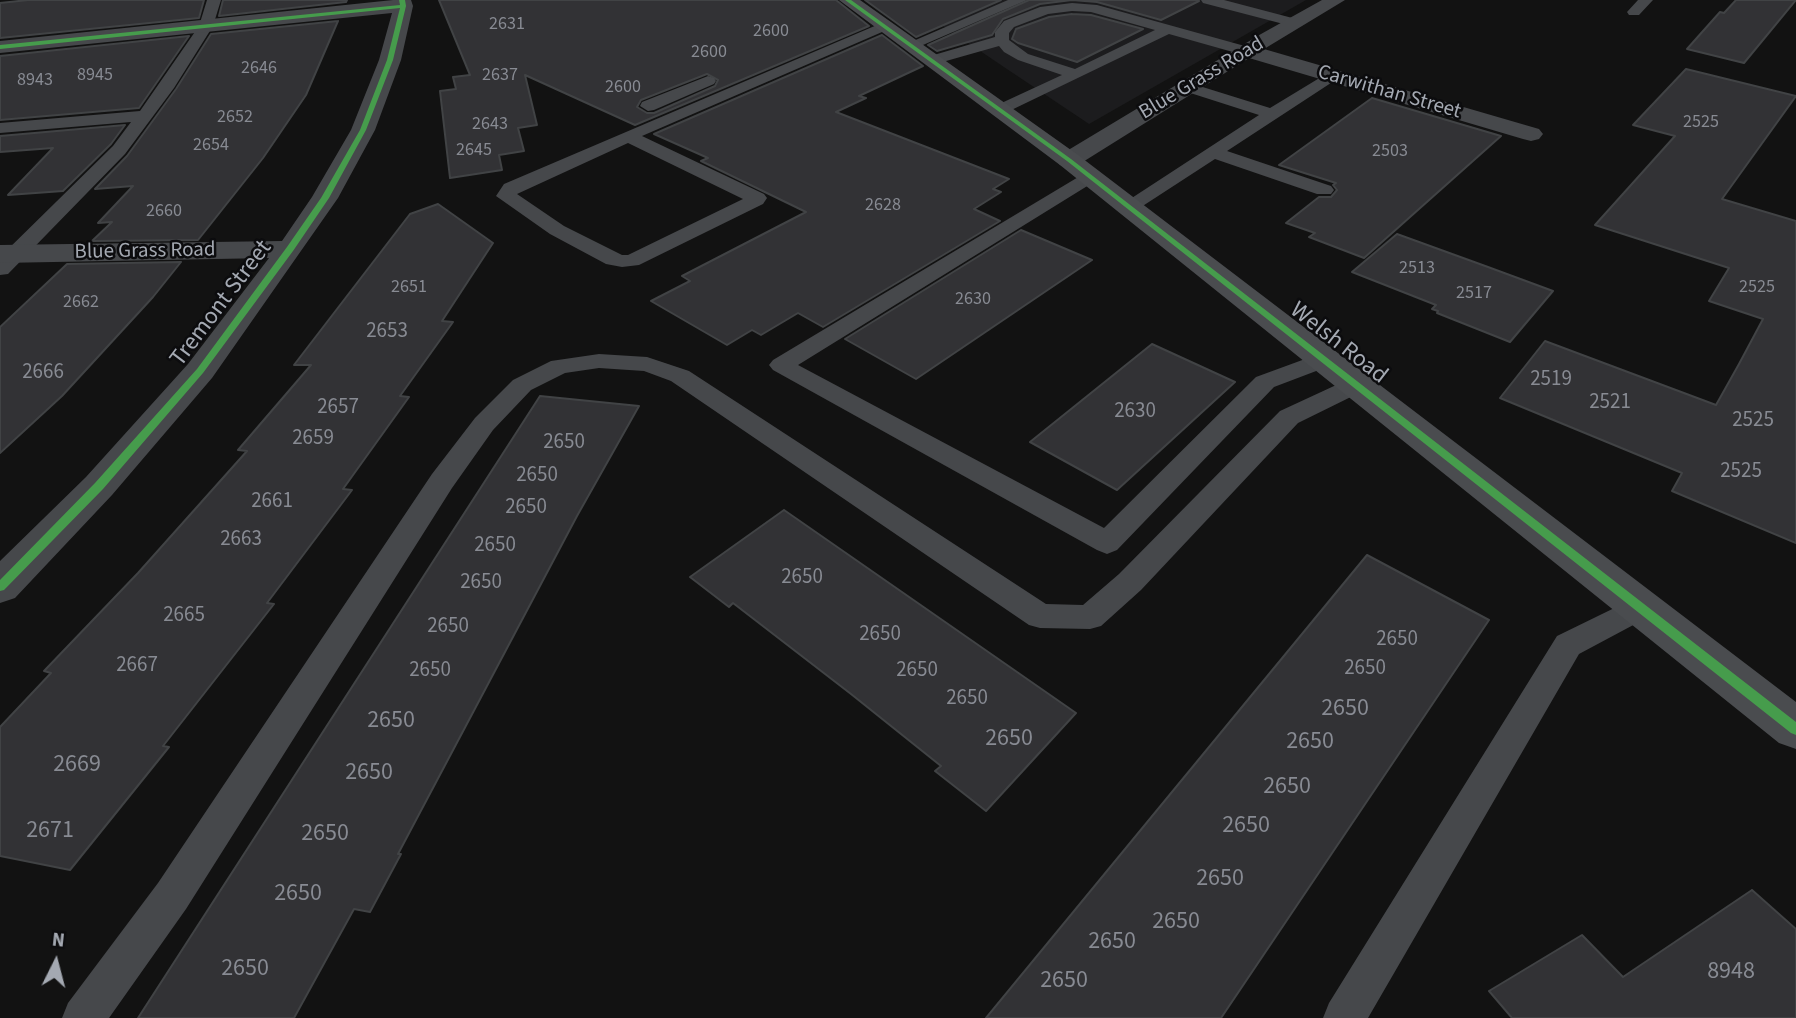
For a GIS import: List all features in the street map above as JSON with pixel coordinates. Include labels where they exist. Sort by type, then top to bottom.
[{"type":"street","name":"Welsh Road","points":[[848,0],[1080,168],[1796,729]]},
{"type":"street","name":"Blue Grass Road","points":[[1080,168],[1187,88],[1336,0]]},
{"type":"street","points":[[0,47],[402,3]]},
{"type":"street","name":"Tremont Street","points":[[0,587],[99,485],[200,371],[325,198],[363,130],[390,60],[402,3]]},
{"type":"street","name":"Carwithan Street","points":[[1247,51],[1531,134]]},
{"type":"street","name":"Blue Grass Road","points":[[5,258],[290,248]]},
{"type":"lane","points":[[5,258],[119,150],[206,26],[214,0]]},
{"type":"lane","points":[[911,45],[1020,0]]},
{"type":"lane","points":[[1075,0],[1093,8],[1247,51]]},
{"type":"lane","points":[[1208,0],[1235,3],[1295,23]]},
{"type":"lane","points":[[1634,12],[1646,0]]},
{"type":"lane","points":[[1076,75],[1023,57],[1009,49],[1002,40],[1002,32],[1009,24],[1034,14],[1058,8],[1093,8]]},
{"type":"lane","points":[[820,36],[877,21]]},
{"type":"lane","points":[[628,136],[757,200],[632,261],[622,261],[613,260],[556,230],[506,196],[510,188],[877,21]]},
{"type":"lane","points":[[1001,110],[1168,29]]},
{"type":"lane","points":[[932,60],[1002,40]]},
{"type":"lane","points":[[648,106],[722,76]]},
{"type":"lane","points":[[1128,206],[1331,76]]},
{"type":"lane","points":[[1187,88],[1272,114]]},
{"type":"lane","points":[[0,128],[145,116]]},
{"type":"lane","points":[[1213,152],[1324,190]]},
{"type":"lane","points":[[1080,168],[781,365],[1107,543],[1265,382],[1324,360]]},
{"type":"lane","points":[[83,1018],[173,896],[442,481],[484,424],[522,385],[559,366],[599,361],[647,364],[680,376],[1040,617],[1090,617],[1130,582],[1289,417],[1356,385]]},
{"type":"lane","points":[[1344,1018],[1567,645],[1641,607]]},
{"type":"shaded area","points":[[904,0],[1306,0],[1089,124]]},
{"type":"building","points":[[28,0],[204,0],[199,18],[0,38],[0,3]]},
{"type":"building","points":[[223,0],[347,0],[219,16]]},
{"type":"building","points":[[439,0],[836,0],[869,26],[635,125],[525,75],[537,125],[518,128],[524,151],[499,155],[502,170],[450,178],[440,91],[456,89],[453,77],[470,75]],"holes":[[[707,74],[718,80],[715,86],[654,113],[647,113],[637,107],[641,100]]]},
{"type":"building","points":[[865,0],[1001,0],[916,37]]},
{"type":"building","points":[[1029,0],[1072,0],[1040,4],[1003,19],[992,35],[937,51],[928,45]]},
{"type":"building","points":[[1072,0],[1199,1],[1161,20],[1097,2]]},
{"type":"building","points":[[1736,0],[1796,0],[1744,63],[1687,49],[1720,12],[1724,13]]},
{"type":"building","points":[[1091,15],[1143,29],[1077,62],[1012,39],[1016,29],[1049,17]]},
{"type":"building","points":[[338,21],[306,95],[263,158],[198,240],[92,241],[112,222],[98,223],[133,186],[95,189],[127,156],[176,89],[211,34]]},
{"type":"building","points":[[882,35],[923,66],[859,96],[866,98],[836,112],[1009,179],[993,189],[1001,192],[974,209],[1000,221],[823,327],[798,313],[761,335],[752,330],[727,345],[651,301],[690,281],[682,276],[806,212],[701,161],[708,158],[654,134]]},
{"type":"building","points":[[189,36],[139,108],[0,120],[0,56]]},
{"type":"building","points":[[1686,69],[1796,96],[1722,199],[1796,221],[1796,543],[1672,491],[1682,473],[1500,398],[1545,341],[1716,405],[1763,319],[1709,301],[1729,268],[1595,225],[1675,136],[1633,125]]},
{"type":"building","points":[[1372,98],[1501,136],[1364,258],[1309,237],[1315,233],[1286,223],[1319,197],[1331,197],[1337,190],[1333,185],[1336,183],[1279,165]]},
{"type":"building","points":[[125,125],[111,144],[63,191],[8,195],[53,148],[0,152],[0,136]]},
{"type":"building","points":[[438,204],[493,243],[442,321],[453,322],[400,396],[409,397],[343,489],[352,490],[267,603],[274,604],[163,746],[169,747],[70,870],[0,856],[0,727],[51,673],[44,671],[138,573],[247,451],[238,450],[311,365],[294,365],[410,214]]},
{"type":"building","points":[[1021,230],[1092,260],[916,379],[845,339]]},
{"type":"building","points":[[1397,234],[1553,291],[1510,342],[1437,313],[1438,311],[1432,309],[1436,305],[1352,272]]},
{"type":"building","points":[[181,262],[153,297],[62,396],[0,453],[0,327],[67,264]]},
{"type":"building","points":[[1152,344],[1235,382],[1117,490],[1030,442]]},
{"type":"building","points":[[540,396],[639,406],[577,516],[370,912],[354,909],[294,1018],[138,1018]]},
{"type":"building","points":[[784,510],[1076,713],[986,811],[935,771],[941,766],[851,694],[733,603],[729,607],[690,577]]},
{"type":"building","points":[[1367,555],[1489,620],[1221,1018],[986,1018]]},
{"type":"building","points":[[1752,890],[1796,929],[1796,1018],[1512,1018],[1489,991],[1582,935],[1623,977]]},
{"type":"cycle path","points":[[0,587],[99,486],[200,371],[325,198],[363,130],[390,60],[403,6],[402,0]]},
{"type":"cycle path","points":[[848,0],[1069,160],[1796,729]]},
{"type":"cycle path","points":[[0,47],[403,6]]}]
